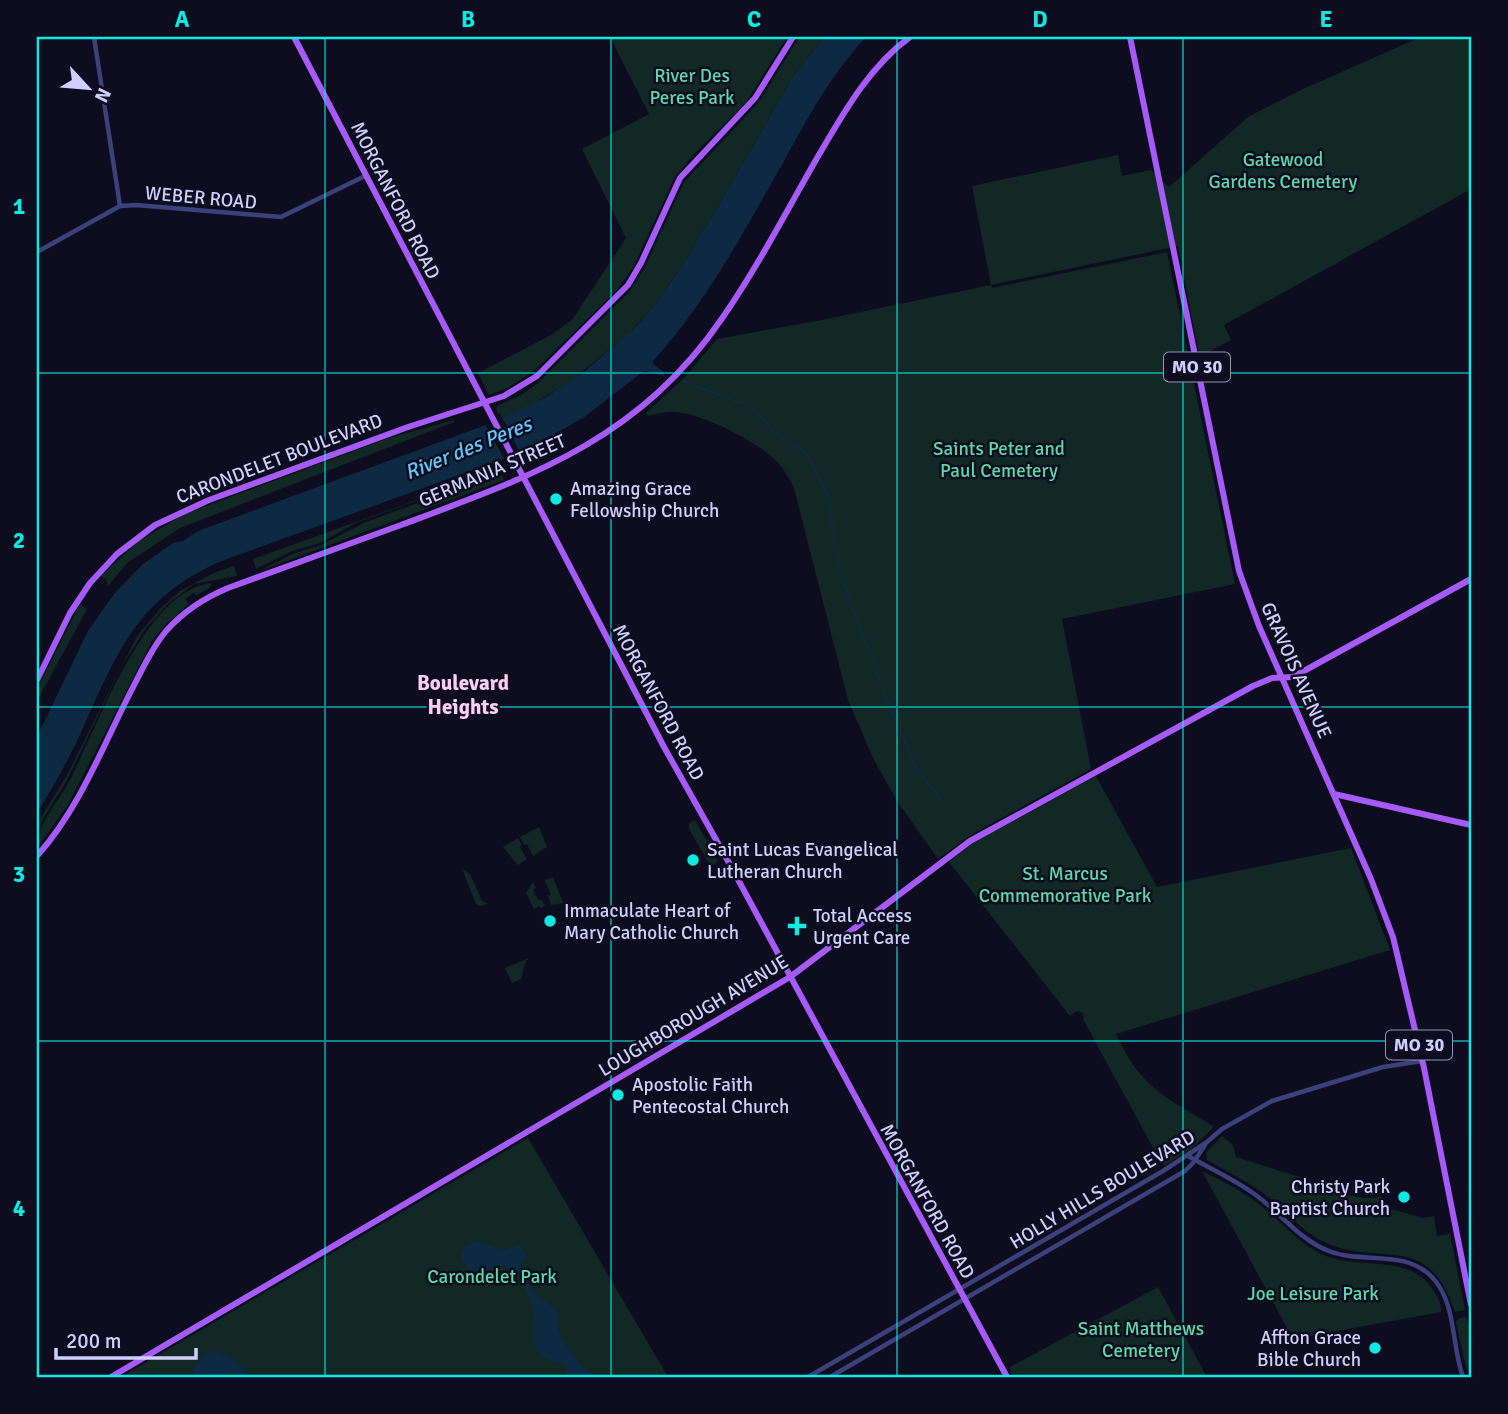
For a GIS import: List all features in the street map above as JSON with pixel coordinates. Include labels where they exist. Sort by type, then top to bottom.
[{"type":"main road","name":"MORGANFORD ROAD","points":[[294,37],[669,757],[1007,1377]]},
{"type":"main road","name":"CARONDELET BOULEVARD","points":[[37,680],[65,621],[84,591],[117,554],[155,525],[209,499],[513,392],[537,376],[622,292],[637,271],[681,178],[755,98],[793,37]]},
{"type":"main road","name":"GERMANIA STREET","points":[[37,856],[70,811],[153,649],[171,627],[192,608],[228,588],[524,478],[578,452],[611,431],[657,394],[690,360],[732,304],[854,98],[888,56],[909,37]]},
{"type":"main road","name":"GRAVOIS AVENUE","points":[[1130,37],[1238,571],[1375,889],[1393,937],[1422,1061],[1471,1305]]},
{"type":"main road","name":"LOUGHBOROUGH AVENUE","points":[[111,1377],[790,977],[970,841],[1253,685],[1264,680],[1293,677],[1471,579]]},
{"type":"main road","points":[[1334,794],[1471,825]]},
{"type":"street","points":[[94,37],[120,206]]},
{"type":"street","name":"WEBER ROAD","points":[[37,252],[120,206],[281,217],[365,176]]},
{"type":"street","points":[[1464,583],[1471,588]]},
{"type":"street","points":[[1207,1142],[1228,1124],[1272,1101],[1383,1067],[1422,1061]]},
{"type":"street","name":"HOLLY HILLS BOULEVARD","points":[[808,1377],[1188,1156],[1207,1142]]},
{"type":"street","name":"HOLLY HILLS BOULEVARD","points":[[830,1377],[1185,1171],[1196,1160],[1207,1142]]},
{"type":"street","points":[[1188,1156],[1253,1193],[1299,1233],[1326,1250],[1343,1256],[1402,1260],[1425,1272],[1437,1283],[1447,1303],[1463,1377]]},
{"type":"green space","name":"River Des Peres Park","points":[[610,37],[787,37],[746,103],[696,152],[675,177],[634,266],[618,289],[534,371],[509,387],[489,395],[478,373],[551,335],[572,320],[626,238],[582,149],[649,114]]},
{"type":"green space","name":"River Des Peres Park","points":[[799,37],[824,37],[794,75],[706,227],[701,231],[689,256],[657,302],[629,334],[568,383],[529,406],[501,418],[496,410],[497,406],[521,395],[538,383],[629,292],[644,269],[684,182],[759,102]]},
{"type":"green space","name":"Gatewood Gardens Cemetery","points":[[1421,37],[1471,37],[1471,189],[1224,325],[1231,340],[1203,355],[1199,354],[1178,246],[991,285],[972,186],[1118,155],[1122,176],[1151,170],[1169,187],[1248,117],[1303,89]]},
{"type":"green space","name":"Saints Peter and Paul Cemetery","points":[[1167,252],[1235,584],[1062,619],[1091,769],[971,835],[938,859],[897,801],[873,758],[848,700],[794,488],[786,473],[760,448],[716,424],[675,412],[648,416],[646,413],[685,377],[717,339],[991,285],[992,288]]},
{"type":"green space","points":[[454,420],[180,528],[127,563],[108,586],[106,579],[101,576],[139,541],[185,514],[389,438]]},
{"type":"green space","points":[[501,471],[491,478],[442,497],[416,501],[358,522],[320,543],[292,551],[256,569],[253,559],[461,484],[474,482]]},
{"type":"green space","points":[[502,475],[504,480],[257,572],[292,554],[321,545],[366,522],[415,504],[446,498]]},
{"type":"green space","points":[[234,566],[237,576],[194,584],[169,603],[146,628],[122,666],[66,782],[42,820],[37,836],[37,824],[67,775],[137,636],[180,591],[216,572]]},
{"type":"green space","points":[[212,583],[209,588],[197,595],[193,593],[185,599],[189,604],[167,623],[152,641],[68,805],[37,848],[44,822],[69,782],[109,698],[144,635],[165,609],[187,591]]},
{"type":"green space","points":[[80,604],[87,609],[37,701],[37,689]]},
{"type":"green space","name":"St. Marcus Commemorative Park","points":[[1096,776],[1157,887],[1351,848],[1390,950],[1116,1034],[1125,1052],[1145,1079],[1167,1098],[1213,1126],[1192,1148],[1165,1165],[1162,1164],[1084,1021],[1083,1013],[1077,1011],[1070,1016],[949,862],[969,845]]},
{"type":"green space","points":[[695,820],[718,861],[711,867],[689,829],[689,824]]},
{"type":"green space","points":[[539,827],[547,847],[533,856],[520,837]]},
{"type":"green space","points":[[518,838],[527,859],[518,865],[503,847]]},
{"type":"green space","points":[[463,871],[470,874],[482,901],[488,904],[476,904]]},
{"type":"green space","points":[[543,877],[545,880],[553,877],[563,903],[551,905],[548,896],[551,894]]},
{"type":"green space","points":[[533,882],[536,888],[533,889],[535,894],[532,896],[536,895],[538,900],[542,900],[545,906],[541,908],[539,906],[534,909],[526,893]]},
{"type":"green space","points":[[529,958],[521,979],[512,983],[505,968]]},
{"type":"green space","name":"Joe Leisure Park","points":[[1222,1136],[1233,1145],[1236,1157],[1349,1195],[1366,1198],[1381,1196],[1384,1207],[1423,1218],[1434,1216],[1437,1236],[1450,1234],[1465,1310],[1455,1312],[1443,1285],[1430,1269],[1415,1260],[1398,1255],[1341,1248],[1320,1240],[1263,1193],[1207,1160],[1206,1153]]},
{"type":"green space","name":"Carondelet Park","points":[[528,1138],[668,1377],[121,1377],[526,1139]]},
{"type":"green space","name":"Joe Leisure Park","points":[[1202,1171],[1254,1200],[1297,1238],[1320,1253],[1343,1260],[1388,1265],[1415,1273],[1426,1281],[1435,1293],[1441,1312],[1293,1339]]},
{"type":"green space","name":"Saint Matthews Cemetery","points":[[1158,1287],[1207,1377],[1012,1377],[1012,1366]]},
{"type":"green space","points":[[1465,1317],[1472,1338],[1471,1377],[1465,1364],[1456,1322]]},
{"type":"water","name":"River des Peres","points":[[824,37],[866,37],[842,65],[821,96],[708,290],[653,361],[653,364],[664,372],[664,376],[645,371],[641,373],[583,418],[520,453],[219,562],[168,593],[149,610],[120,651],[67,761],[37,813],[37,737],[88,631],[114,594],[143,564],[173,543],[183,541],[198,531],[486,425],[546,397],[586,370],[634,329],[657,302],[689,256],[701,231],[706,227],[794,75]]},
{"type":"water","points":[[477,1241],[505,1250],[520,1245],[526,1256],[520,1265],[530,1286],[558,1312],[559,1330],[575,1358],[598,1377],[568,1377],[564,1365],[545,1358],[537,1351],[529,1297],[520,1281],[499,1265],[477,1276],[467,1268],[461,1256],[464,1247]]},
{"type":"water","points":[[216,1351],[233,1358],[252,1377],[190,1377],[206,1354]]},
{"type":"pier","points":[[500,414],[522,456],[506,462],[484,422]]},
{"type":"waterway","points":[[683,381],[743,404],[759,415],[773,431],[809,457],[827,494],[844,581],[885,694],[913,761],[943,802]]},
{"type":"place","name":"Amazing Grace Fellowship Church","points":[[556,499]]},
{"type":"place","name":"Saint Lucas Evangelical Lutheran Church","points":[[693,860]]},
{"type":"place","name":"Immaculate Heart of Mary Catholic Church","points":[[550,921]]},
{"type":"place","name":"Total Access Urgent Care","points":[[797,926]]},
{"type":"place","name":"Apostolic Faith Pentecostal Church","points":[[618,1095]]},
{"type":"place","name":"Christy Park Baptist Church","points":[[1404,1197]]},
{"type":"place","name":"Affton Grace Bible Church","points":[[1375,1348]]},
{"type":"district","name":"Boulevard Heights","points":[[463,695]]}]
